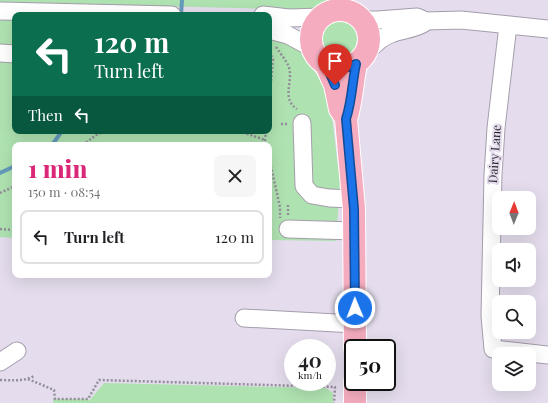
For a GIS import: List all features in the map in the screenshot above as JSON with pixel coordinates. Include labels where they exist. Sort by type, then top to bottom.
[{"type":"main road","points":[[346,119],[340,109],[335,85],[311,40],[312,31],[316,23],[330,10],[358,12],[367,27],[369,36],[369,44],[361,58],[353,78],[351,105],[346,119],[353,199],[355,339]]},
{"type":"main road","points":[[319,56],[333,68],[341,69],[348,67],[361,58]]},
{"type":"main road","points":[[355,391],[355,403]]},
{"type":"street","points":[[153,0],[154,12]]},
{"type":"street","points":[[272,16],[289,18],[330,10]]},
{"type":"street","points":[[0,11],[38,12]]},
{"type":"street","points":[[358,12],[378,20],[417,17],[426,21],[461,20],[548,29]]},
{"type":"street","points":[[361,58],[379,40],[389,34],[418,28],[426,21]]},
{"type":"street","name":"Dairy Lane","points":[[508,25],[496,128],[493,175],[490,316],[493,349],[548,355]]},
{"type":"street","points":[[272,37],[288,35],[319,56]]},
{"type":"street","points":[[0,53],[12,54]]},
{"type":"street","points":[[301,117],[304,186],[312,195],[329,198],[353,199]]},
{"type":"street","points":[[284,225],[354,230]]},
{"type":"street","points":[[244,318],[355,324]]},
{"type":"street","points":[[0,362],[17,351]]},
{"type":"path","points":[[272,37],[289,66],[288,97],[292,104],[300,110],[301,117]]},
{"type":"path","points":[[272,57],[272,70]]},
{"type":"path","points":[[88,142],[98,134]]},
{"type":"path","points":[[248,134],[265,140],[266,134]]},
{"type":"path","points":[[272,171],[284,225]]},
{"type":"path","points":[[0,193],[12,187]]},
{"type":"path","points":[[0,229],[12,230]]},
{"type":"path","points":[[0,380],[22,381],[34,376]]},
{"type":"path","points":[[28,379],[54,390],[55,399],[88,399],[99,380],[335,388],[334,403]]},
{"type":"green space","points":[[0,0],[329,0],[312,10],[0,2]]},
{"type":"green space","points":[[0,20],[12,20],[12,134],[272,134],[272,36],[297,48],[329,92],[340,183],[336,241],[272,240],[272,142],[12,142],[12,238],[0,237]]},
{"type":"green space","points":[[339,21],[352,26],[357,39],[352,52],[339,57],[326,52],[321,39],[326,26]]},
{"type":"green space","points":[[104,383],[284,387],[284,391],[330,391],[333,393],[333,403],[53,403],[53,399],[88,399],[89,401]]},
{"type":"waterway","points":[[181,12],[182,0]]},
{"type":"waterway","points":[[54,142],[60,134]]},
{"type":"waterway","points":[[0,173],[12,167]]},
{"type":"route","points":[[335,85],[326,64],[333,68],[341,69],[356,64],[353,78],[351,105],[346,119],[354,209],[355,308]]}]
